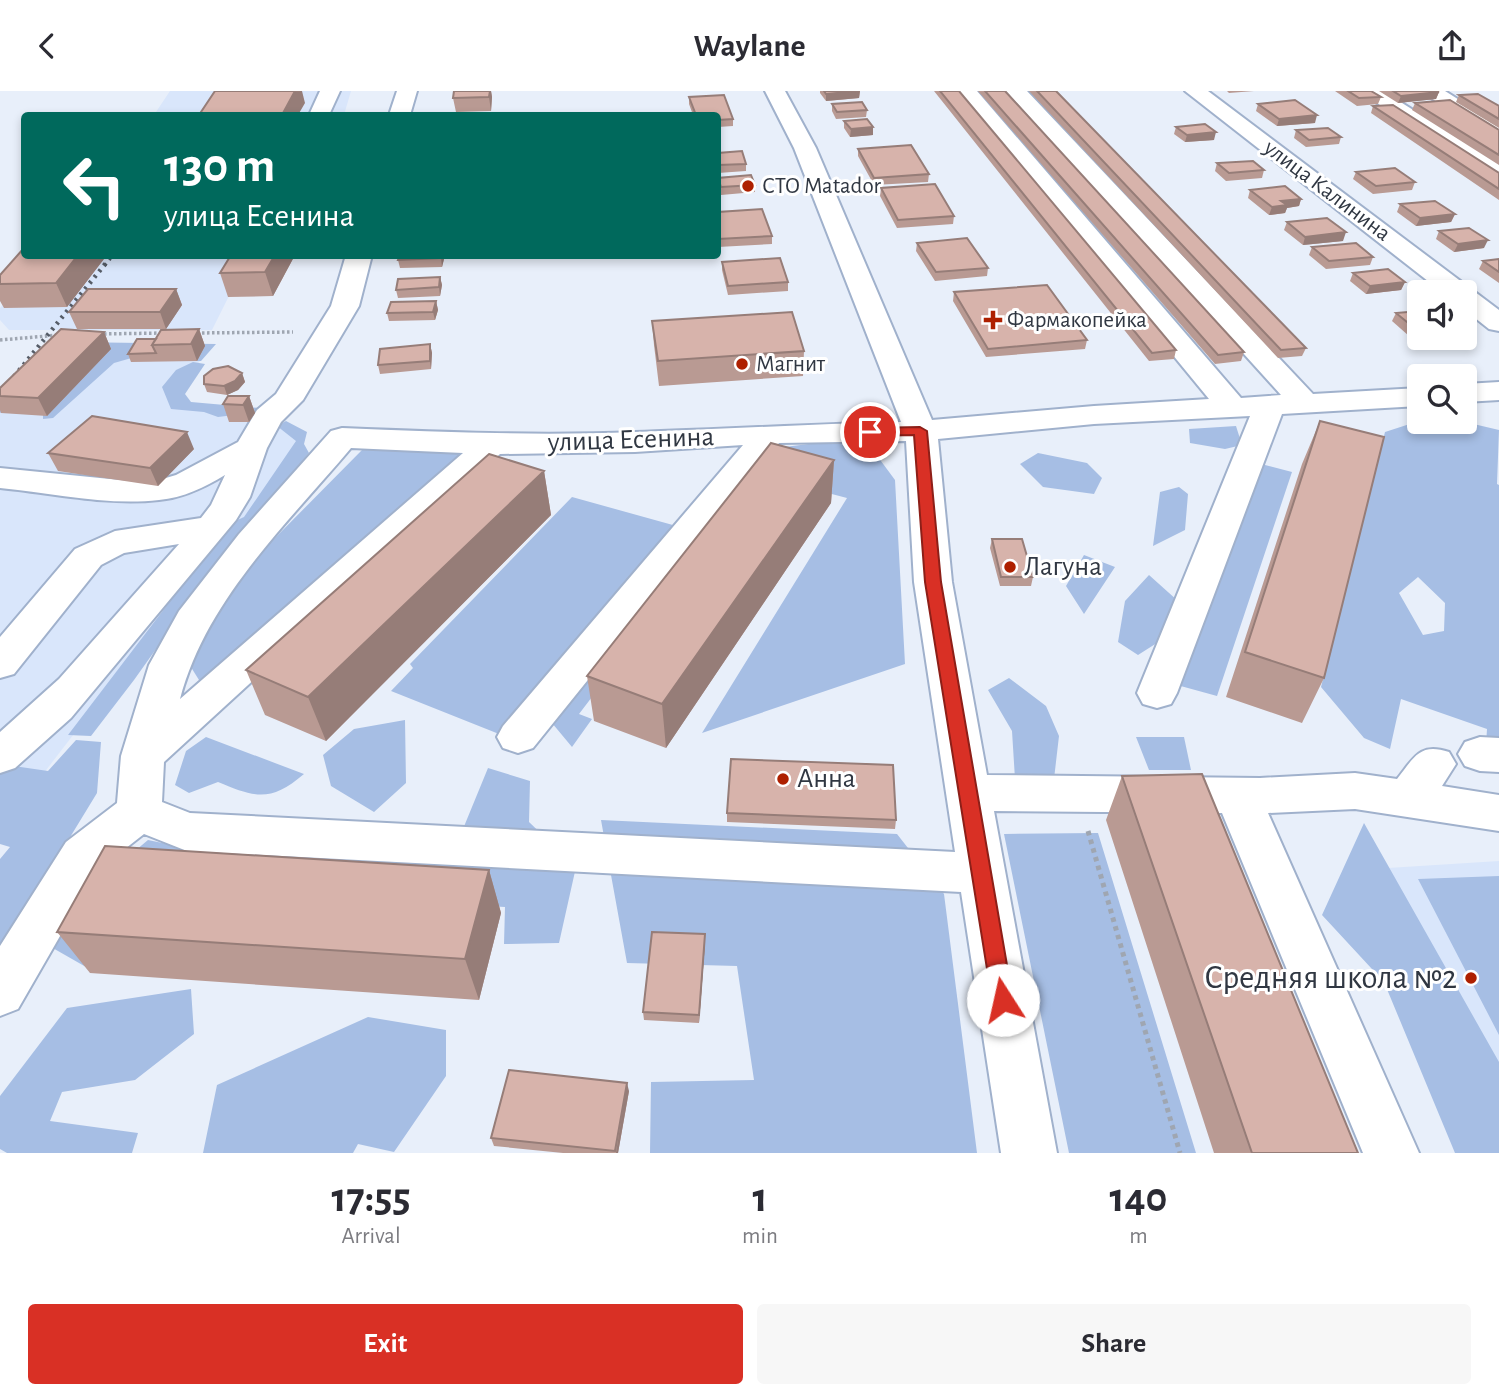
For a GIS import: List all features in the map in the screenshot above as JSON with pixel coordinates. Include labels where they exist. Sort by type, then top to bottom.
[{"type":"street","points":[[320,112],[330,91]]},
{"type":"street","points":[[401,112],[407,91]]},
{"type":"street","points":[[775,91],[805,148],[920,431],[951,613],[967,793],[1029,1153]]},
{"type":"street","points":[[966,91],[1233,408]]},
{"type":"street","points":[[1016,91],[1306,404]]},
{"type":"street","name":"улица Калинина","points":[[1195,91],[1443,280]]},
{"type":"street","points":[[1369,91],[1499,174]]},
{"type":"street","points":[[1431,91],[1499,134]]},
{"type":"street","points":[[0,756],[37,728],[93,669],[225,511],[240,482],[251,449],[268,417],[288,400],[345,306],[358,259]]},
{"type":"street","points":[[1477,306],[1499,323]]},
{"type":"street","points":[[1477,392],[1499,391]]},
{"type":"street","name":"улица Есенина","points":[[143,756],[169,665],[198,611],[252,542],[342,438],[492,445],[635,446],[770,434],[920,431],[1094,415],[1407,398]]},
{"type":"street","points":[[1157,693],[1269,406]]},
{"type":"street","points":[[519,737],[770,434]]},
{"type":"street","points":[[0,992],[82,856],[139,812],[143,756],[492,445]]},
{"type":"street","points":[[0,478],[130,491],[161,490],[188,482],[251,449]]},
{"type":"street","points":[[78,485],[115,543]]},
{"type":"street","points":[[0,664],[88,557],[115,543],[210,528]]},
{"type":"street","points":[[1407,799],[1434,764]]},
{"type":"street","points":[[967,793],[1237,795],[1355,791],[1499,813]]},
{"type":"street","points":[[1237,795],[1391,1153]]},
{"type":"street","points":[[139,812],[187,832],[980,873]]},
{"type":"path","points":[[195,333],[329,332]]},
{"type":"path","points":[[88,334],[169,333]]},
{"type":"path","points":[[0,339],[61,334],[52,344]]},
{"type":"path","points":[[1078,794],[1180,1153]]},
{"type":"shaded area","points":[[170,91],[351,91],[345,112],[156,112]]},
{"type":"shaded area","points":[[43,259],[248,259],[212,330],[9,330],[0,320],[0,308]]},
{"type":"shaded area","points":[[69,342],[216,344],[201,361],[194,361],[201,348],[142,355],[114,363],[53,418],[43,419],[43,412],[7,408],[0,413],[0,404]]},
{"type":"shaded area","points":[[70,343],[211,346],[179,389],[182,405],[255,413],[278,421],[302,438],[248,518],[234,526],[0,830],[0,408]]},
{"type":"shaded area","points":[[193,362],[205,364],[185,394],[191,402],[259,408],[258,412],[218,417],[204,412],[171,409],[162,387],[176,370]]},
{"type":"shaded area","points":[[286,421],[307,432],[304,444],[309,453],[268,505],[240,531],[91,736],[68,735],[229,524],[244,517],[296,441],[277,426]]},
{"type":"shaded area","points":[[1407,425],[1407,434],[1477,434],[1477,425],[1499,430],[1499,754],[1486,745],[1487,729],[1401,699],[1390,749],[1364,738],[1321,687],[1385,432]],"holes":[[[1418,577],[1445,603],[1444,631],[1423,635],[1399,593]]]},
{"type":"shaded area","points":[[1236,426],[1242,445],[1225,449],[1190,443],[1189,429]]},
{"type":"shaded area","points":[[833,441],[878,457],[895,480],[905,664],[702,733],[847,498],[755,474],[776,448]]},
{"type":"shaded area","points":[[362,450],[468,451],[201,693],[199,680],[189,664],[216,611],[265,544],[268,545]]},
{"type":"shaded area","points":[[1038,453],[1087,463],[1102,478],[1094,494],[1043,487],[1020,464]]},
{"type":"shaded area","points":[[1261,464],[1292,472],[1217,696],[1177,685]]},
{"type":"shaded area","points":[[1179,487],[1188,494],[1185,530],[1153,546],[1160,492]]},
{"type":"shaded area","points":[[572,497],[680,527],[608,676],[579,714],[592,719],[572,747],[552,723],[499,734],[391,691],[413,668],[410,664]]},
{"type":"shaded area","points":[[1084,555],[1115,567],[1084,614],[1066,586]]},
{"type":"shaded area","points":[[1149,575],[1178,601],[1160,641],[1138,655],[1118,642],[1125,601]]},
{"type":"shaded area","points":[[1009,678],[1046,706],[1059,736],[1054,779],[1015,779],[1012,731],[988,690]]},
{"type":"shaded area","points":[[405,720],[406,783],[374,812],[331,786],[323,755],[354,729]]},
{"type":"shaded area","points":[[206,737],[304,774],[272,793],[253,794],[218,782],[189,793],[175,785],[186,751]]},
{"type":"shaded area","points":[[1136,737],[1184,737],[1191,770],[1149,770]]},
{"type":"shaded area","points":[[76,740],[101,742],[97,793],[0,952],[0,859],[10,847],[0,844],[0,764],[48,771]]},
{"type":"shaded area","points":[[488,768],[530,781],[529,822],[576,867],[559,943],[504,944],[505,907],[130,886],[86,967],[51,947],[82,895],[148,840],[172,845],[449,863]]},
{"type":"shaded area","points":[[601,820],[897,834],[944,894],[977,1153],[650,1153],[651,1082],[754,1080],[737,966],[627,963]]},
{"type":"shaded area","points":[[1364,823],[1499,1062],[1499,1153],[1455,1153],[1384,982],[1322,915]]},
{"type":"shaded area","points":[[1098,833],[1196,1153],[1069,1153],[1004,834]]},
{"type":"shaded area","name":"Средняя школа №2","points":[[1499,861],[1499,1087],[1388,868]]},
{"type":"shaded area","points":[[1499,876],[1499,1035],[1418,879]]},
{"type":"shaded area","points":[[191,989],[194,1034],[135,1080],[62,1092],[50,1121],[138,1133],[132,1153],[7,1153],[0,1149],[0,1096],[67,1008]]},
{"type":"shaded area","points":[[368,1017],[446,1030],[446,1076],[394,1152],[358,1144],[353,1153],[203,1153],[217,1085]]},
{"type":"building","points":[[215,91],[295,91],[284,112],[201,112]]},
{"type":"building","points":[[454,91],[490,91],[489,97],[453,98]]},
{"type":"building","points":[[824,91],[859,91],[826,94]]},
{"type":"building","points":[[940,91],[959,91],[1176,350],[1152,353]]},
{"type":"building","points":[[985,91],[1005,91],[1244,352],[1218,355]]},
{"type":"building","points":[[1037,91],[1056,91],[1306,348],[1281,350]]},
{"type":"building","points":[[1348,91],[1371,91],[1381,97],[1359,98]]},
{"type":"building","points":[[1393,91],[1436,91],[1439,92],[1401,96]]},
{"type":"building","points":[[1478,94],[1499,106],[1499,119],[1459,95]]},
{"type":"building","points":[[724,95],[733,119],[721,120],[721,112],[695,112],[689,97]]},
{"type":"building","points":[[1295,100],[1317,115],[1279,119],[1258,104]]},
{"type":"building","points":[[1450,100],[1499,130],[1499,155],[1415,103]]},
{"type":"building","points":[[862,102],[867,110],[837,112],[832,104]]},
{"type":"building","points":[[1393,105],[1499,173],[1499,189],[1373,106]]},
{"type":"building","points":[[867,119],[873,127],[851,129],[844,121]]},
{"type":"building","points":[[1205,124],[1216,132],[1187,135],[1176,127]]},
{"type":"building","points":[[1328,128],[1341,137],[1309,140],[1296,130]]},
{"type":"building","points":[[911,145],[929,174],[874,178],[858,149]]},
{"type":"building","points":[[742,151],[746,164],[721,165],[721,153]]},
{"type":"building","points":[[1253,161],[1264,170],[1229,173],[1217,163]]},
{"type":"building","points":[[1395,168],[1415,182],[1376,186],[1356,172]]},
{"type":"building","points":[[751,175],[755,185],[721,187],[721,178]]},
{"type":"building","points":[[935,184],[954,216],[898,220],[881,188]]},
{"type":"building","points":[[1285,186],[1301,199],[1281,201],[1287,205],[1272,207],[1250,190]]},
{"type":"building","points":[[1435,201],[1455,214],[1420,218],[1400,204]]},
{"type":"building","points":[[762,209],[772,236],[721,239],[721,212]]},
{"type":"building","points":[[1327,218],[1346,232],[1305,237],[1287,222]]},
{"type":"building","points":[[1469,228],[1488,240],[1458,244],[1439,231]]},
{"type":"building","points":[[967,238],[988,268],[936,272],[917,243]]},
{"type":"building","points":[[1356,243],[1373,257],[1329,261],[1312,247]]},
{"type":"building","points":[[21,251],[21,259],[75,259],[56,283],[0,284],[0,275]]},
{"type":"building","points":[[780,258],[788,282],[728,286],[722,262]]},
{"type":"building","points":[[229,259],[273,259],[265,272],[220,273]]},
{"type":"building","points":[[1499,259],[1499,272],[1483,261]]},
{"type":"building","points":[[1388,269],[1405,282],[1370,286],[1353,273]]},
{"type":"building","points":[[440,277],[439,287],[396,290],[398,279]]},
{"type":"building","points":[[1047,285],[1087,340],[988,349],[954,292]]},
{"type":"building","points":[[88,289],[176,289],[160,312],[69,312]]},
{"type":"building","points":[[436,301],[433,312],[387,313],[391,302]]},
{"type":"building","points":[[792,312],[804,351],[658,361],[652,321]]},
{"type":"building","points":[[1407,312],[1407,322],[1396,313]]},
{"type":"building","points":[[61,329],[104,332],[38,398],[0,396],[0,388]]},
{"type":"building","points":[[199,329],[191,344],[152,345],[161,330]]},
{"type":"building","points":[[137,339],[156,339],[152,345],[156,353],[128,354]]},
{"type":"building","points":[[430,344],[430,361],[378,365],[380,349]]},
{"type":"building","points":[[228,366],[242,373],[235,381],[224,386],[204,384],[204,376],[213,369]]},
{"type":"building","points":[[228,396],[249,396],[243,405],[223,404]]},
{"type":"building","points":[[92,416],[187,432],[150,468],[48,453]]},
{"type":"building","points":[[1320,421],[1384,437],[1324,678],[1245,652]]},
{"type":"building","points":[[771,443],[834,460],[662,704],[587,676]]},
{"type":"building","points":[[489,454],[544,471],[308,697],[246,670]]},
{"type":"building","name":"Лагуна","points":[[992,539],[1022,539],[1033,577],[1001,577]]},
{"type":"building","points":[[731,759],[893,765],[896,820],[727,813]]},
{"type":"building","points":[[1202,774],[1358,1153],[1252,1153],[1122,776]]},
{"type":"building","points":[[105,846],[489,870],[465,959],[57,932]]},
{"type":"building","points":[[652,932],[705,934],[699,1015],[643,1012]]},
{"type":"building","points":[[509,1070],[627,1083],[615,1151],[491,1138]]},
{"type":"railway","points":[[105,265],[110,259]]},
{"type":"railway","points":[[0,394],[106,263]]},
{"type":"place","name":"СТО Matador","points":[[748,186]]},
{"type":"place","name":"Фармакопейка","points":[[993,320]]},
{"type":"place","name":"Магнит","points":[[742,364]]},
{"type":"place","name":"Лагуна","points":[[1010,567]]},
{"type":"place","name":"Анна","points":[[783,779]]},
{"type":"place","name":"Средняя школа №2","points":[[1471,978]]},
{"type":"route","points":[[870,432],[920,431],[933,582],[1003,1000]]}]
